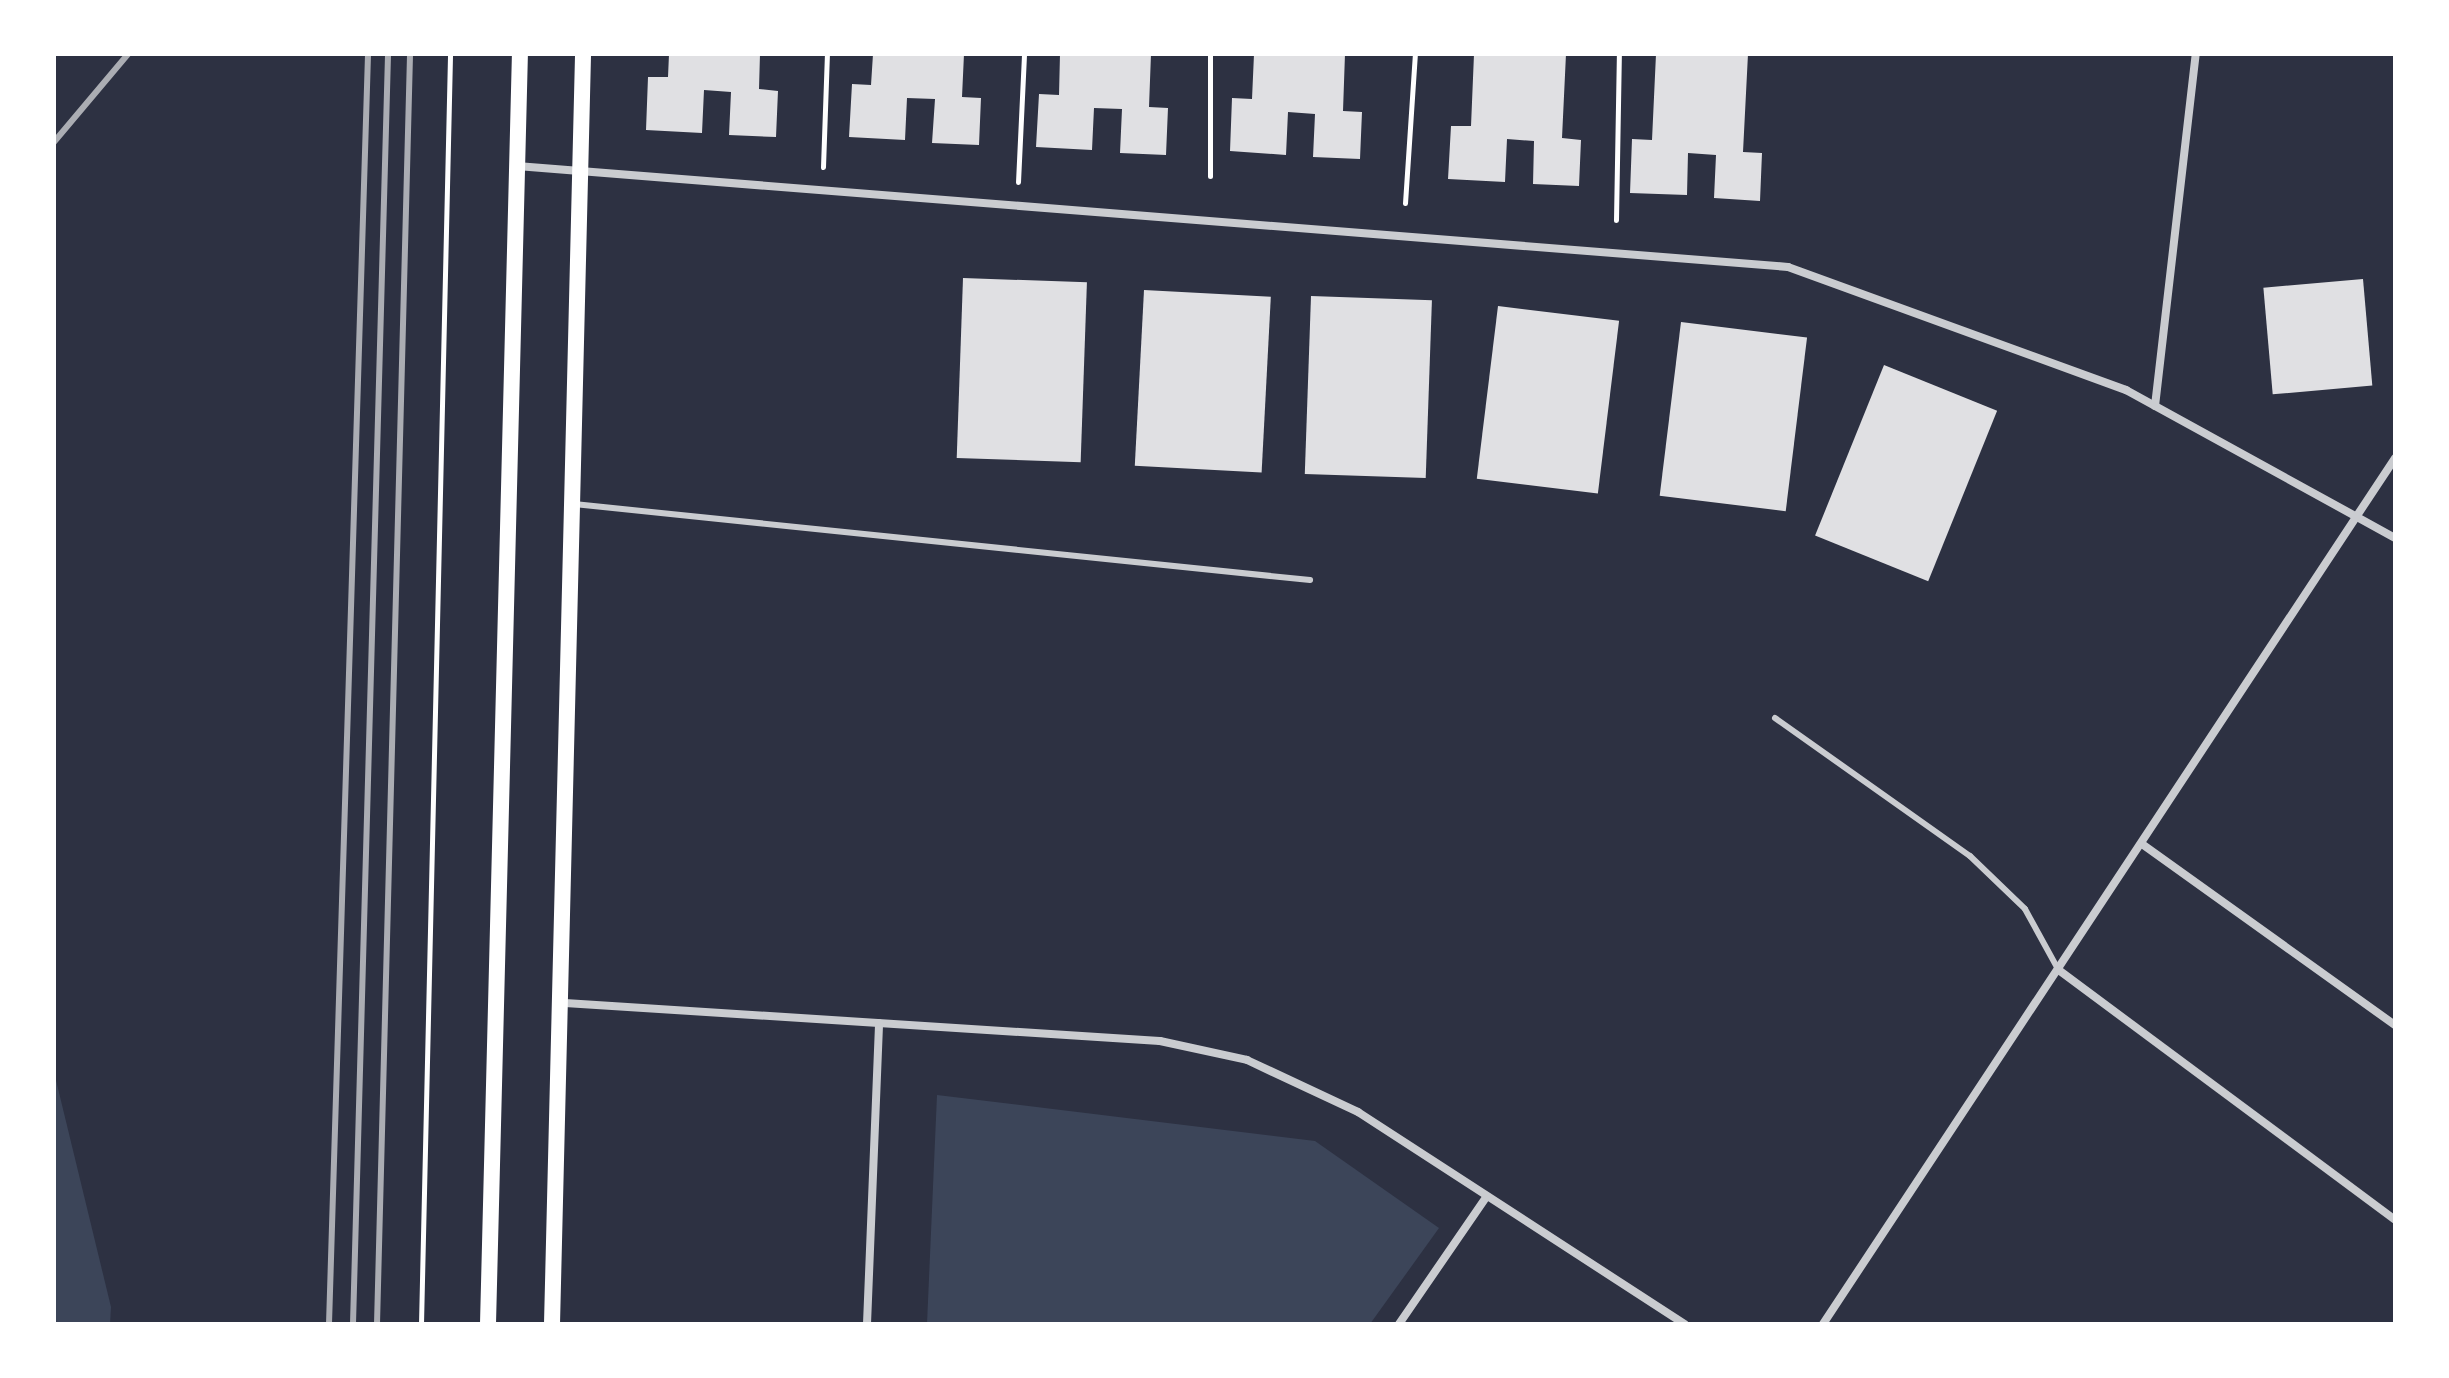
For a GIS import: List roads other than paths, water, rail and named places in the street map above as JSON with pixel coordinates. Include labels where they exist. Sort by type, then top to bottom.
[{"type":"main road","points":[[488,1324],[520,54]]},
{"type":"main road","points":[[552,1324],[565,1003],[583,54]]},
{"type":"street","points":[[2155,406],[2196,54]]},
{"type":"street","points":[[517,166],[1788,267],[2155,406],[2359,512],[2395,538]]},
{"type":"street","points":[[1823,1324],[2060,971],[2395,458]]},
{"type":"street","points":[[2142,844],[2395,1025]]},
{"type":"street","points":[[2060,971],[2395,1220]]},
{"type":"street","points":[[565,1003],[1160,1041],[1247,1060],[1358,1112],[1685,1324]]},
{"type":"street","points":[[867,1324],[879,1023]]},
{"type":"street","points":[[1399,1324],[1487,1196]]},
{"type":"lane","points":[[574,504],[1310,580]]},
{"type":"lane","points":[[1775,718],[1970,856],[2025,909],[2060,971]]},
{"type":"railway","points":[[54,142],[128,54]]},
{"type":"railway","points":[[329,1324],[368,54]]},
{"type":"railway","points":[[353,1324],[388,54]]},
{"type":"railway","points":[[377,1324],[410,54]]}]
